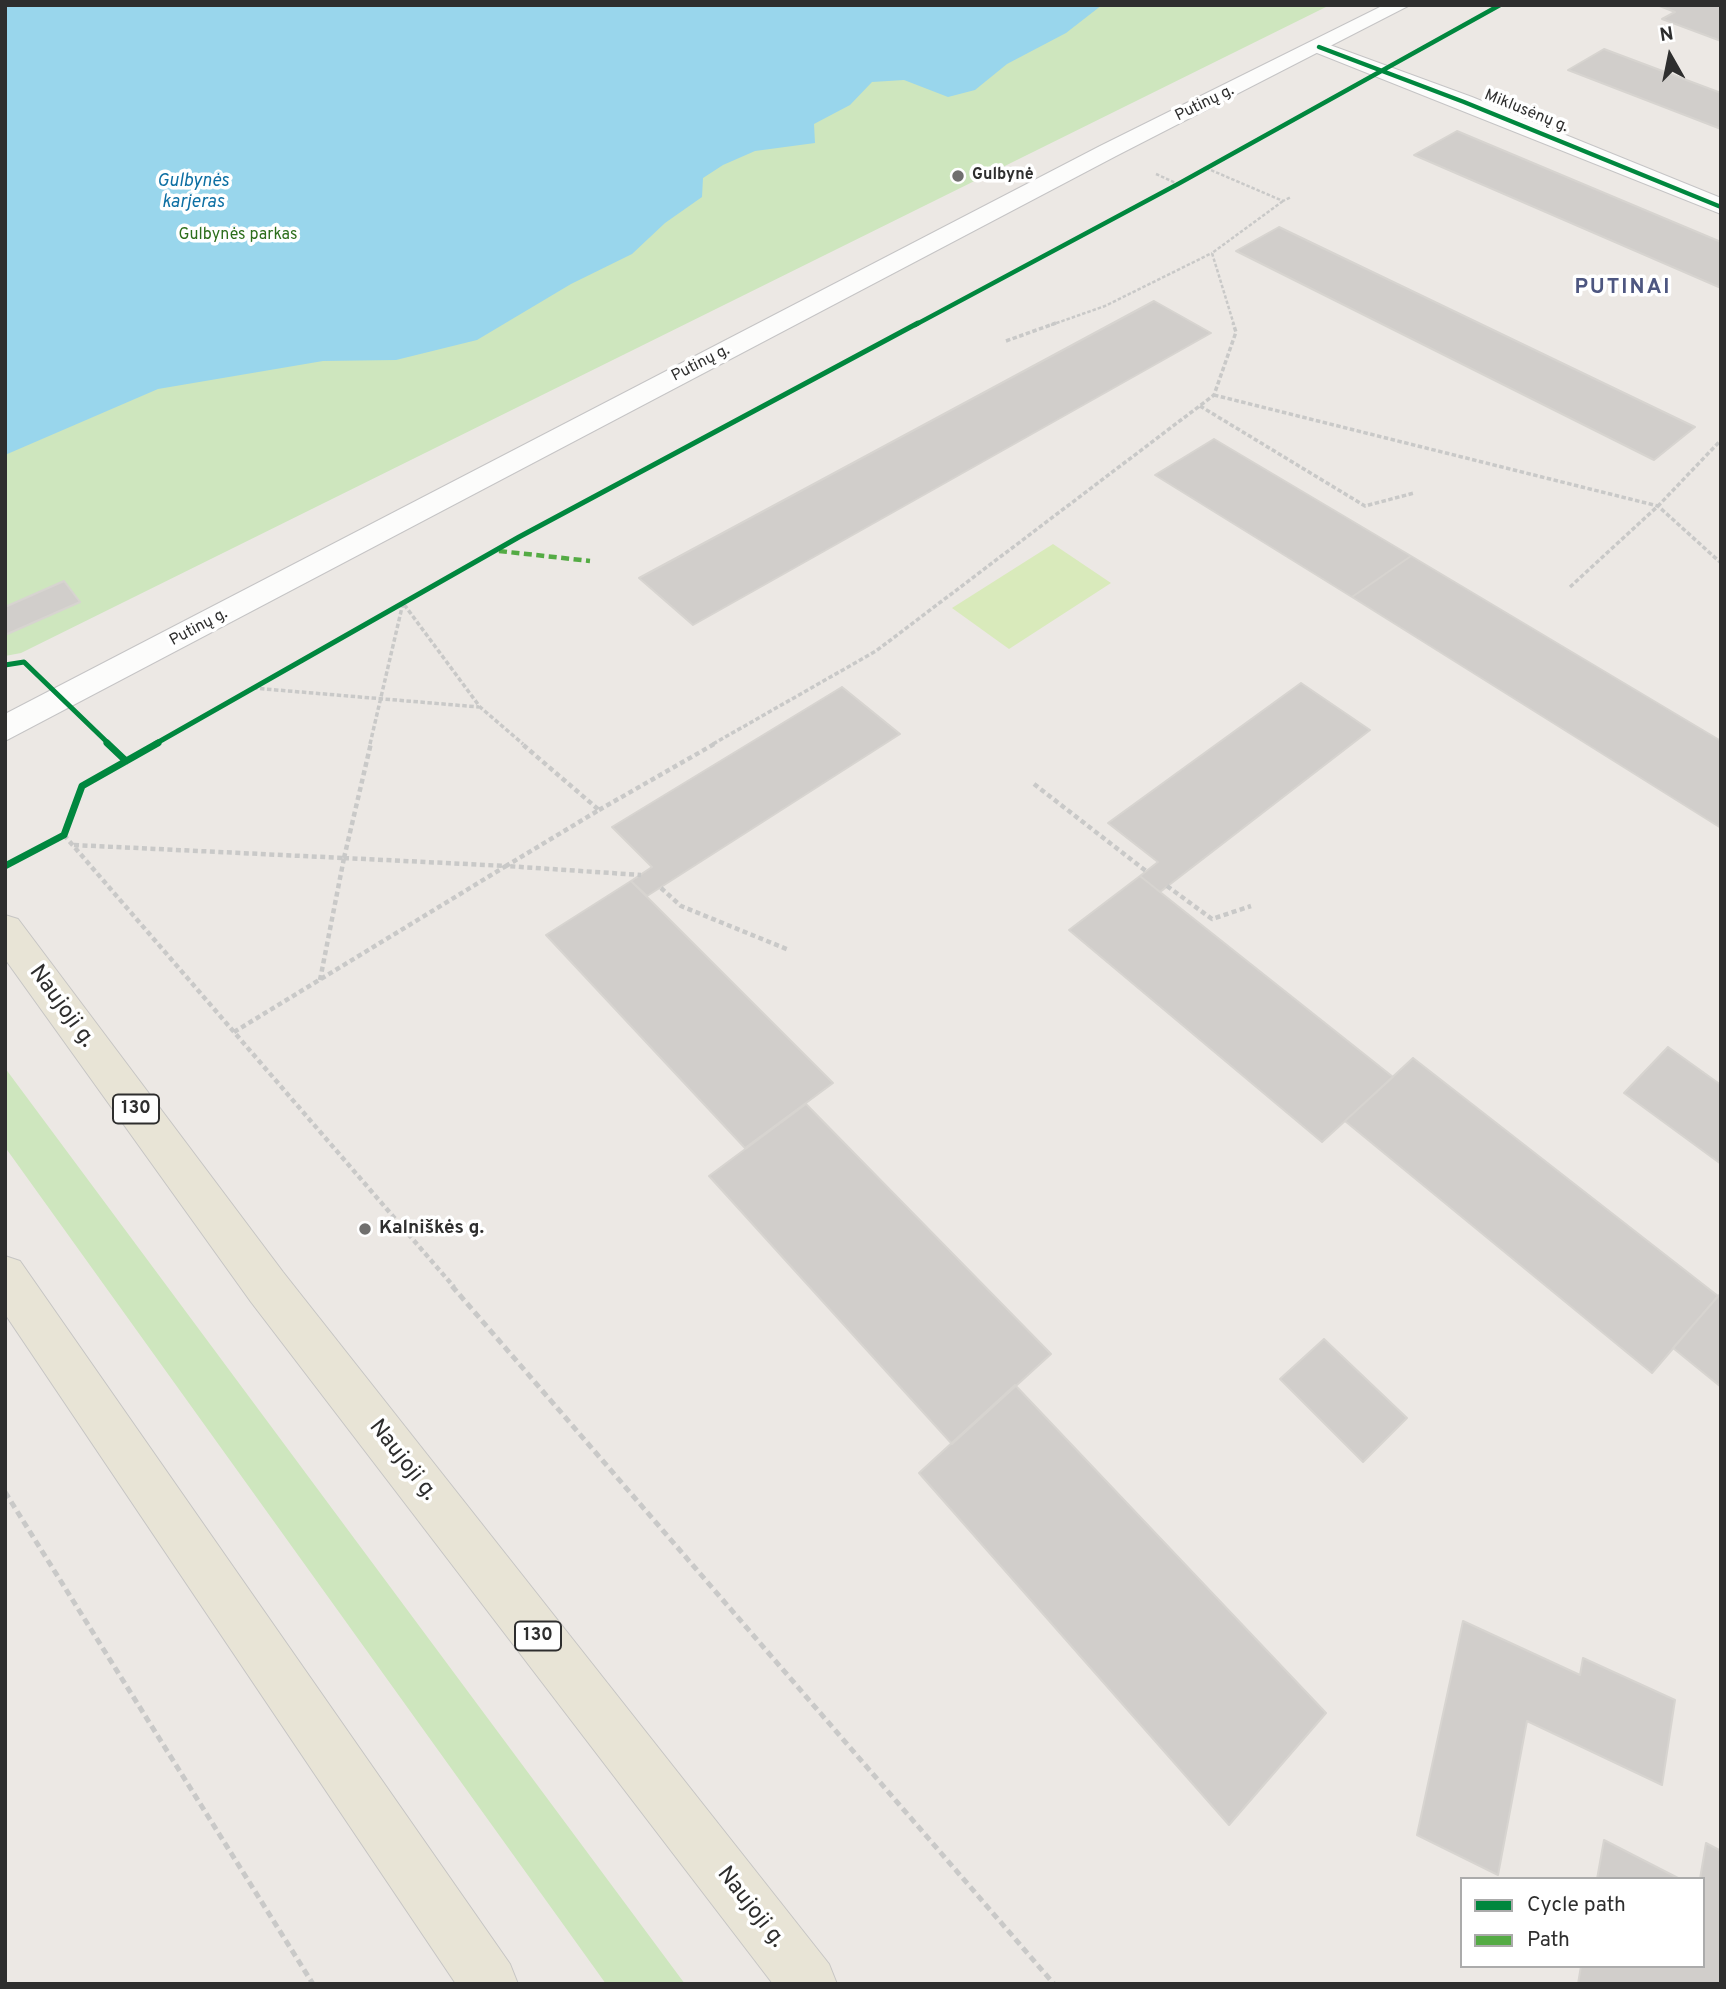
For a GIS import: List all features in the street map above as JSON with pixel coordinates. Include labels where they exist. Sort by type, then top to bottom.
[{"type":"main road","name":"Putinų g.","points":[[5,729],[1108,151],[1400,5]]},
{"type":"main road","name":"Miklusėnų g.","points":[[1319,47],[1464,102],[1721,207]]},
{"type":"main road","name":"Naujoji g.","points":[[5,930],[267,1287],[809,1984]]},
{"type":"main road","points":[[5,1276],[490,1984]]},
{"type":"path","points":[[1196,173],[1217,162]]},
{"type":"path","points":[[1206,168],[1283,201]]},
{"type":"path","points":[[1166,190],[1187,179]]},
{"type":"path","points":[[1006,341],[1105,306],[1212,253],[1291,197]]},
{"type":"path","points":[[234,1032],[599,810],[876,651],[1214,396],[1236,332],[1212,253]]},
{"type":"path","points":[[1214,396],[1658,506],[1721,562]]},
{"type":"path","points":[[1200,406],[1365,506],[1414,493]]},
{"type":"path","points":[[1570,587],[1658,506],[1721,440]]},
{"type":"path","points":[[392,610],[415,597]]},
{"type":"path","points":[[403,603],[480,707],[599,810]]},
{"type":"path","points":[[320,980],[344,859],[403,603]]},
{"type":"path","points":[[242,695],[265,682]]},
{"type":"path","points":[[253,688],[480,707]]},
{"type":"path","points":[[1034,784],[1146,870]]},
{"type":"path","points":[[52,841],[64,835],[69,823]]},
{"type":"path","points":[[64,835],[1054,1984]]},
{"type":"path","points":[[73,845],[640,875]]},
{"type":"path","points":[[1167,886],[1212,919],[1251,906]]},
{"type":"path","points":[[661,888],[681,906],[789,950]]},
{"type":"path","points":[[5,1492],[313,1984]]},
{"type":"green space","name":"Gulbynės karjeras","points":[[5,5],[1330,5],[21,653],[5,656]]},
{"type":"green space","points":[[1053,544],[1111,583],[1009,649],[952,608]]},
{"type":"green space","points":[[5,1068],[685,1984],[606,1984],[5,1147]]},
{"type":"water","name":"Gulbynės karjeras","points":[[5,5],[1102,5],[1066,33],[1007,64],[975,90],[948,97],[904,80],[872,82],[850,105],[814,124],[815,143],[755,151],[723,165],[703,178],[702,197],[665,223],[632,254],[571,284],[477,340],[396,360],[323,361],[158,389],[5,455]]},
{"type":"building","points":[[1657,5],[1721,5],[1721,41],[1662,19],[1675,12]]},
{"type":"building","points":[[1604,49],[1721,93],[1721,129],[1568,70]]},
{"type":"building","points":[[1457,131],[1721,242],[1721,288],[1414,155]]},
{"type":"building","points":[[1279,227],[1695,427],[1654,460],[1236,251]]},
{"type":"building","points":[[1154,301],[1211,333],[693,625],[639,578]]},
{"type":"building","points":[[1214,439],[1411,556],[1352,597],[1155,475]]},
{"type":"building","points":[[1411,556],[1721,741],[1721,828],[1352,597]]},
{"type":"building","points":[[64,581],[80,602],[5,635],[5,607]]},
{"type":"building","points":[[1301,683],[1370,730],[1160,892],[1140,876],[1158,862],[1108,823]]},
{"type":"building","points":[[842,687],[900,734],[647,896],[631,881],[652,867],[612,827]]},
{"type":"building","points":[[1140,876],[1393,1077],[1322,1142],[1069,930]]},
{"type":"building","points":[[631,881],[833,1083],[745,1148],[546,935]]},
{"type":"building","points":[[1668,1047],[1721,1085],[1721,1164],[1624,1093]]},
{"type":"building","points":[[1413,1058],[1718,1296],[1652,1373],[1345,1121]]},
{"type":"building","points":[[806,1104],[1051,1354],[952,1444],[709,1176]]},
{"type":"building","points":[[1721,1293],[1721,1387],[1673,1348]]},
{"type":"building","points":[[1324,1339],[1407,1418],[1363,1462],[1280,1379]]},
{"type":"building","points":[[1015,1385],[1326,1713],[1229,1825],[919,1473]]},
{"type":"building","points":[[1463,1621],[1580,1675],[1583,1658],[1675,1700],[1662,1785],[1527,1721],[1498,1875],[1417,1835]]},
{"type":"building","points":[[1604,1840],[1676,1877],[1597,1877]]},
{"type":"building","points":[[1706,1843],[1721,1851],[1721,1984],[1578,1984],[1581,1968],[1705,1968],[1705,1877],[1700,1877]]},
{"type":"marked path","points":[[499,551],[590,561]]},
{"type":"cycle path","points":[[5,866],[64,835],[82,786],[519,537],[1178,184],[1500,5]]},
{"type":"cycle path","points":[[1319,47],[1464,102],[1721,207]]},
{"type":"cycle path","points":[[5,665],[24,662],[126,761]]},
{"type":"place","name":"Gulbynė","points":[[958,176]]},
{"type":"place","name":"Kalniškės g.","points":[[365,1229]]},
{"type":"district","name":"PUTINAI","points":[[1623,289]]},
{"type":"park label","name":"Gulbynės parkas","points":[[238,236]]}]
